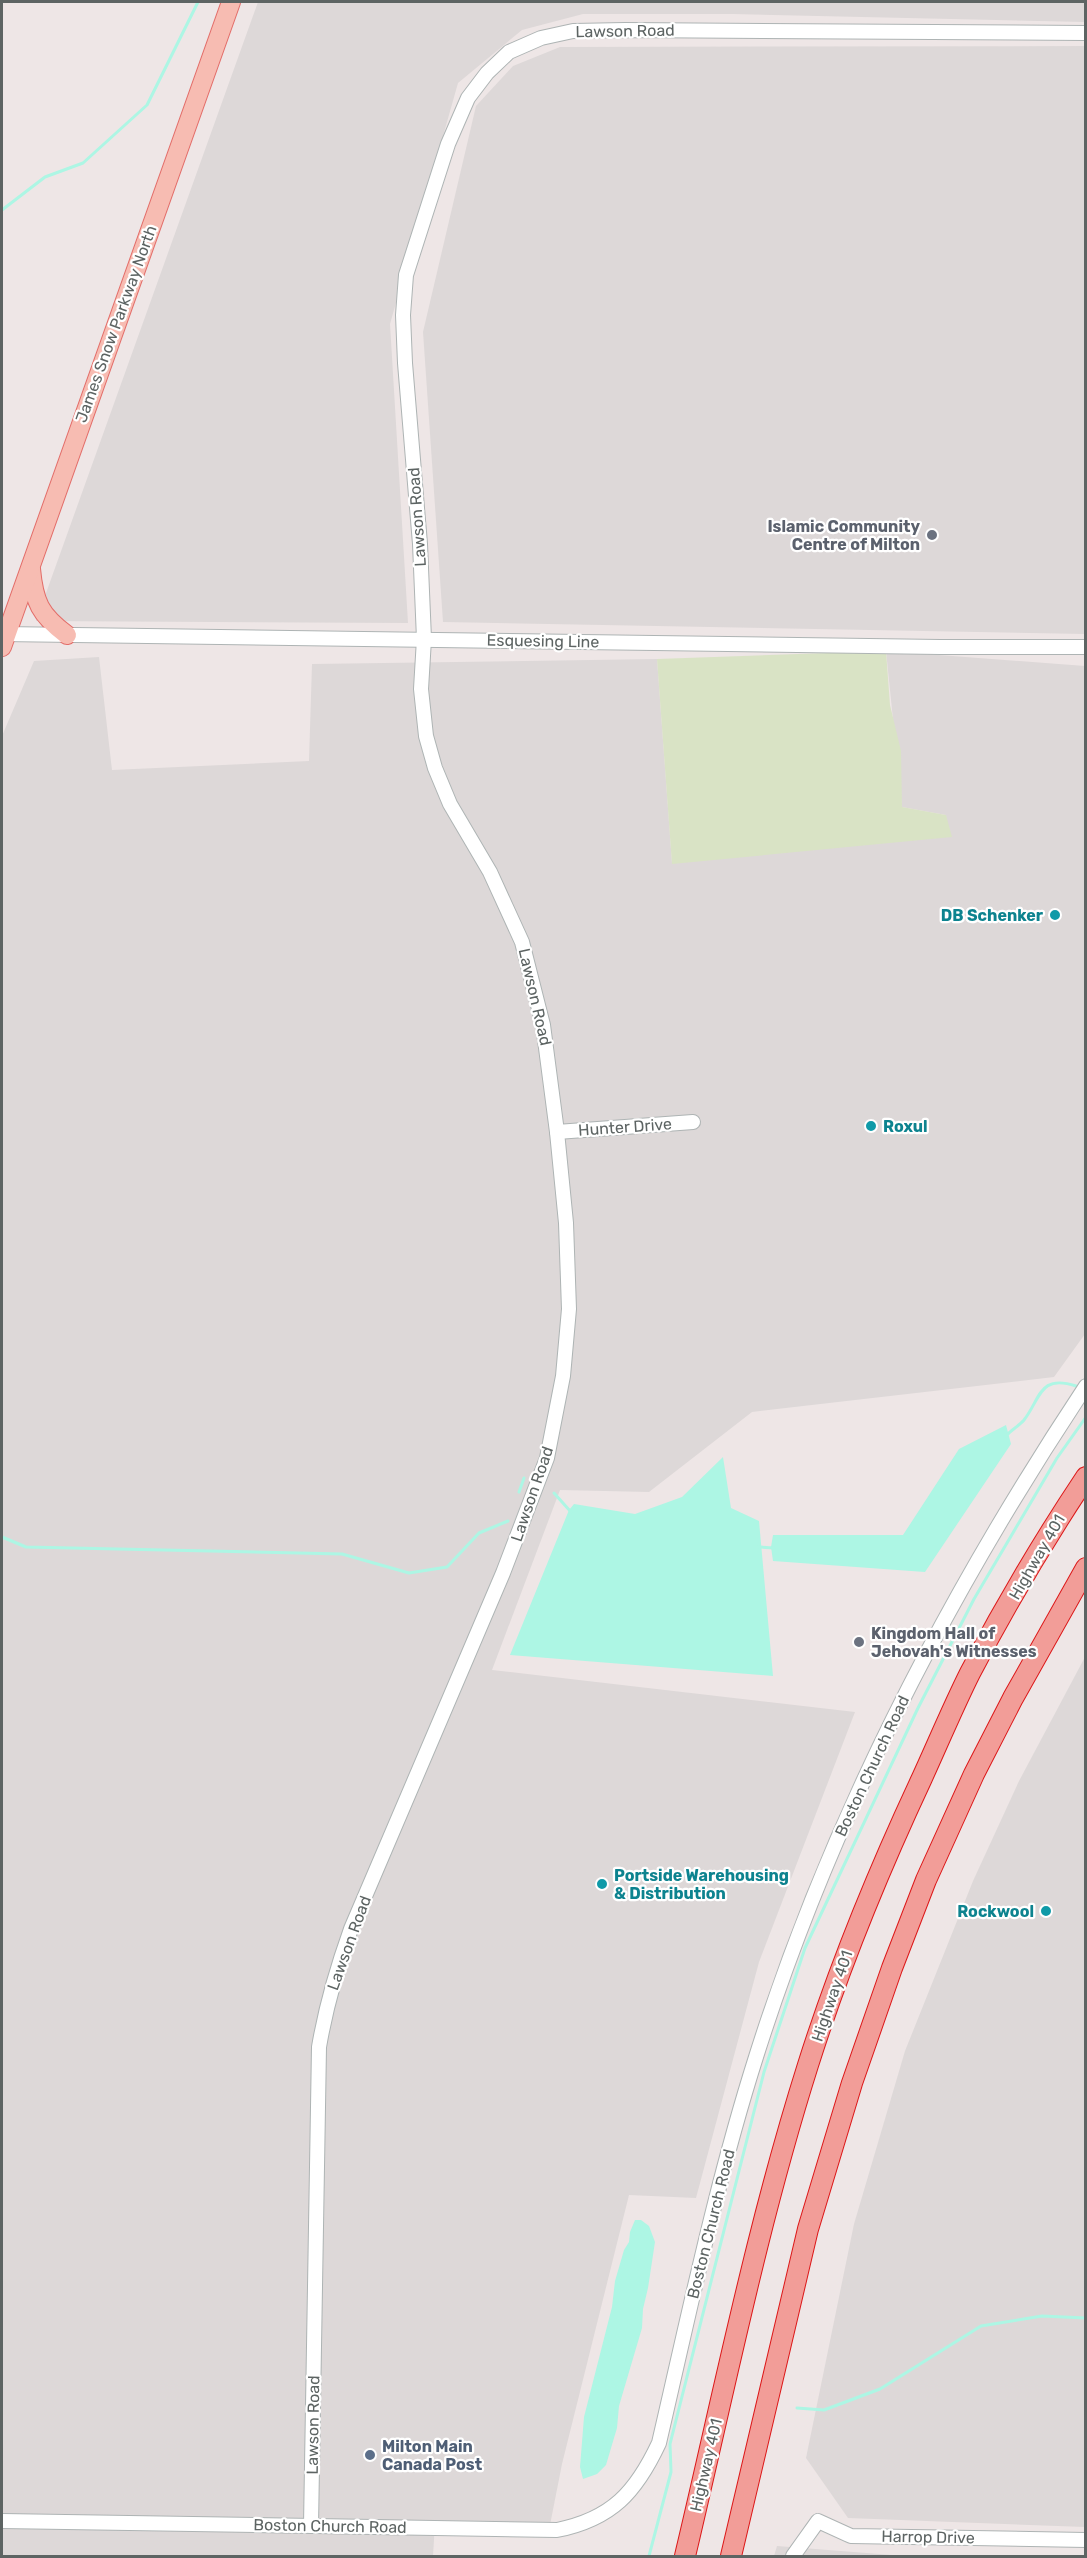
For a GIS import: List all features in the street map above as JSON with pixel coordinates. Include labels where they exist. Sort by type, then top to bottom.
[{"type":"highway","name":"Highway 401","points":[[685,2556],[728,2369],[779,2168],[808,2066],[846,1954],[882,1865],[970,1673],[1053,1525],[1086,1477]]},
{"type":"highway","points":[[731,2556],[808,2229],[852,2083],[892,1968],[926,1880],[974,1774],[1013,1698],[1086,1569]]},
{"type":"main road","name":"James Snow Parkway North","points":[[3,638],[231,2]]},
{"type":"main road","points":[[30,564],[37,603],[43,614],[67,635]]},
{"type":"street","name":"Lawson Road","points":[[311,2526],[319,2064],[324,2018],[336,1970],[351,1929],[503,1573],[547,1458],[563,1377],[569,1309],[566,1223],[558,1132],[543,1025],[522,942],[490,872],[450,804],[435,768],[426,736],[421,689],[424,639],[419,532],[405,363],[403,315],[406,276],[448,144],[468,98],[497,61],[509,52],[541,38],[573,31],[1086,33]]},
{"type":"street","name":"Esquesing Line","points":[[3,638],[67,635],[940,647],[1086,646]]},
{"type":"street","name":"Hunter Drive","points":[[558,1132],[693,1122]]},
{"type":"street","name":"Boston Church Road","points":[[2,2521],[557,2530],[575,2527],[605,2514],[620,2502],[635,2486],[658,2443],[709,2228],[753,2068],[806,1917],[842,1828],[893,1719],[964,1582],[1086,1386]]},
{"type":"street","name":"Harrop Drive","points":[[793,2556],[819,2521],[851,2536],[1086,2540]]},
{"type":"shaded area","points":[[258,2],[1085,2],[1085,22],[733,14],[583,14],[522,30],[458,83],[390,324],[408,623],[36,621]]},
{"type":"shaded area","points":[[1085,46],[1085,634],[443,622],[423,332],[476,106],[513,66],[560,47]]},
{"type":"shaded area","points":[[886,651],[1085,666],[1085,1334],[1054,1377],[752,1412],[649,1492],[560,1490],[492,1670],[855,1712],[759,1962],[696,2198],[629,2195],[562,2464],[550,2525],[435,2523],[433,2556],[2,2556],[2,736],[34,661],[99,657],[112,770],[309,761],[312,664],[657,659],[672,863],[946,815],[902,807]]},
{"type":"shaded area","points":[[886,651],[890,705],[901,751],[902,807],[946,815],[952,837],[672,864],[657,659]]},
{"type":"shaded area","points":[[1006,1425],[1011,1444],[925,1572],[773,1561],[771,1547],[773,1535],[903,1535],[959,1449]]},
{"type":"shaded area","points":[[723,1457],[731,1508],[759,1521],[773,1676],[510,1655],[569,1510],[574,1504],[635,1514],[682,1497]]},
{"type":"shaded area","name":"Rockwool","points":[[1085,1657],[1085,2527],[848,2518],[806,2458],[854,2224],[905,2051],[973,1881],[1019,1781]]},
{"type":"shaded area","points":[[635,2220],[641,2220],[649,2226],[655,2242],[643,2309],[642,2328],[619,2406],[617,2428],[606,2465],[597,2474],[583,2479],[580,2467],[584,2417],[612,2307],[615,2281]]},
{"type":"shaded area","points":[[777,2546],[892,2555],[1086,2556],[774,2556]]},
{"type":"waterway","points":[[2,210],[45,177],[83,163],[147,105],[198,2]]},
{"type":"waterway","points":[[1006,1436],[1024,1420],[1042,1390],[1055,1383],[1076,1386]]},
{"type":"waterway","points":[[649,2556],[671,2472],[670,2444],[764,2072],[805,1948],[918,1708],[974,1599],[1057,1458],[1086,1417]]},
{"type":"waterway","points":[[519,1492],[524,1478]]},
{"type":"waterway","points":[[554,1493],[571,1512]]},
{"type":"waterway","points":[[2,1537],[26,1547],[342,1554],[409,1573],[447,1567],[479,1533],[508,1521]]},
{"type":"waterway","points":[[759,1547],[774,1548]]},
{"type":"waterway","points":[[797,2408],[824,2410],[880,2389],[981,2326],[1042,2316],[1086,2318]]},
{"type":"place","name":"Islamic Community Centre of Milton","points":[[932,535]]},
{"type":"place","name":"DB Schenker","points":[[1055,915]]},
{"type":"place","name":"Roxul","points":[[871,1126]]},
{"type":"place","name":"Kingdom Hall of Jehovah's Witnesses","points":[[859,1642]]},
{"type":"place","name":"Portside Warehousing & Distribution","points":[[602,1884]]},
{"type":"place","name":"Rockwool","points":[[1046,1911]]},
{"type":"place","name":"Milton Main Canada Post","points":[[370,2455]]}]
